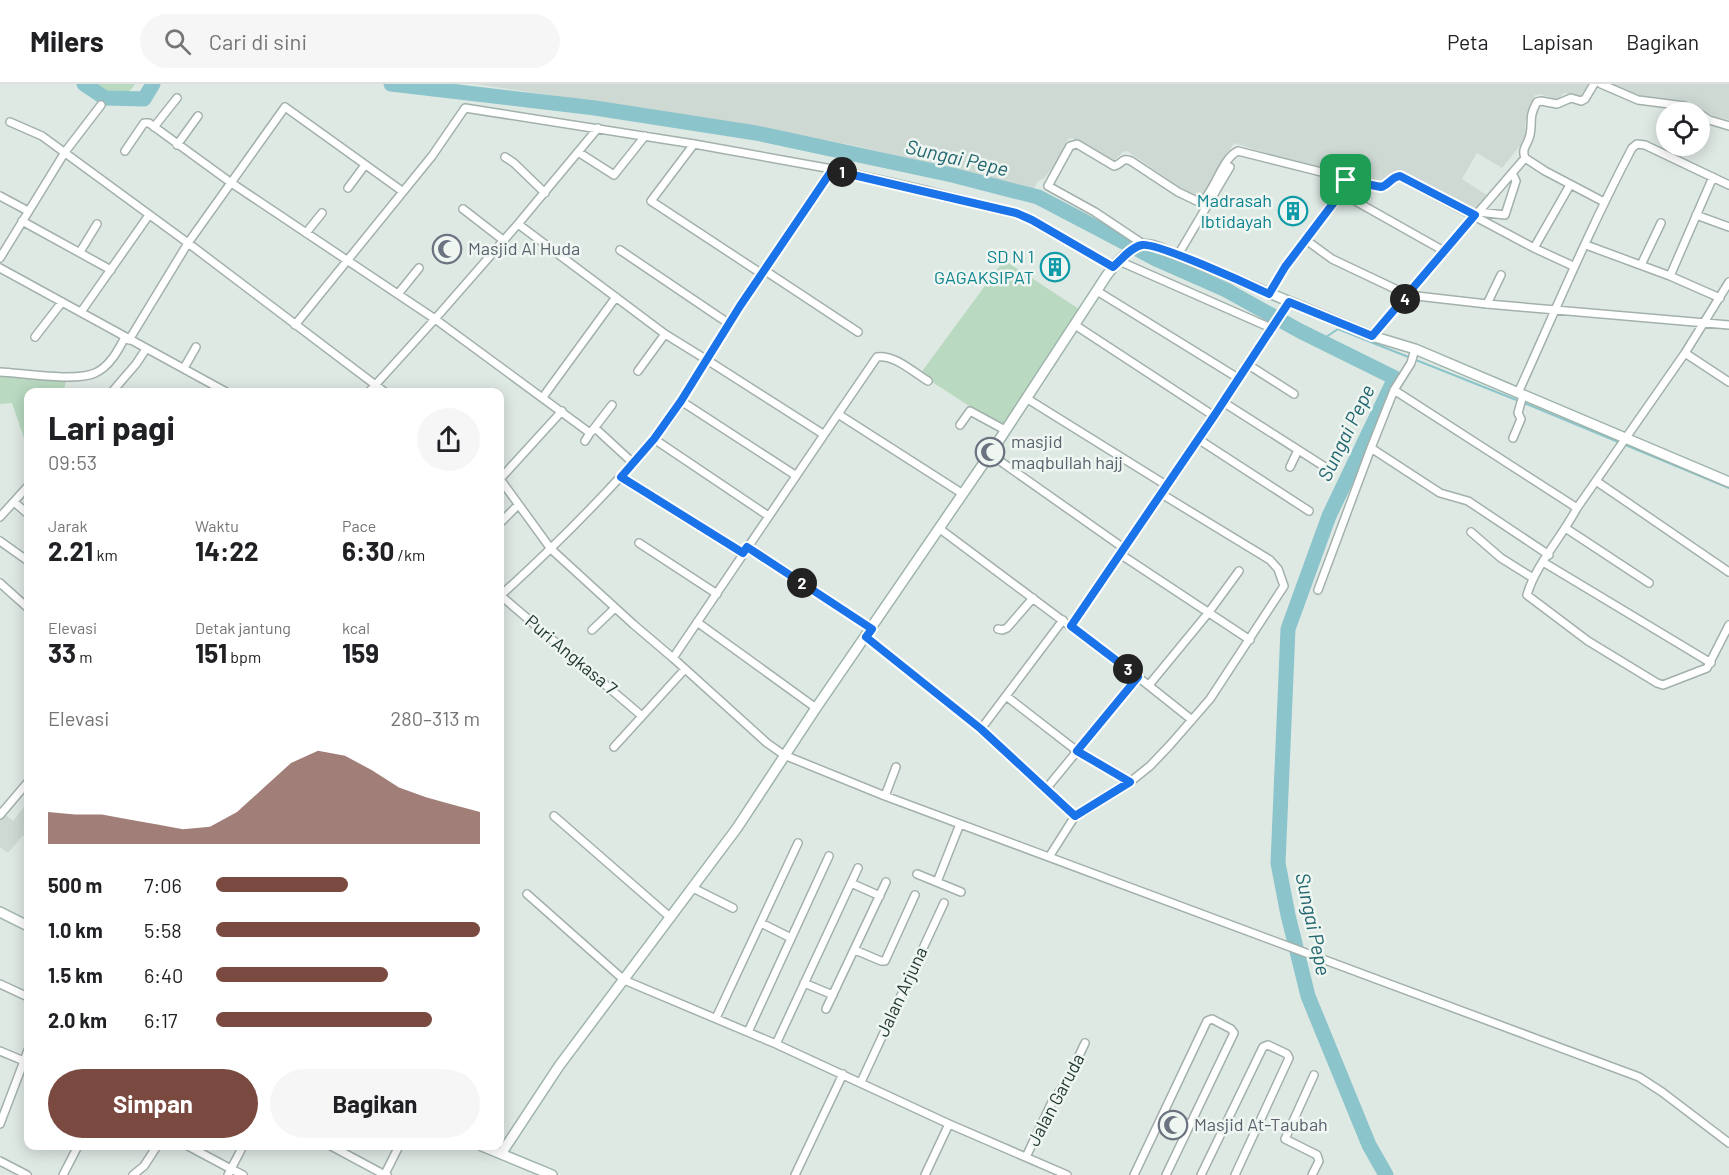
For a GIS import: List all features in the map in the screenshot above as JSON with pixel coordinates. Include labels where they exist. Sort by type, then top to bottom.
[{"type":"main road","points":[[504,1149],[559,1066],[737,828],[784,755],[990,454],[1097,291],[1118,262],[1139,246],[1178,255],[1269,294],[1286,306],[1415,351],[1521,399],[1729,482]]},
{"type":"main road","points":[[0,912],[24,924]]},
{"type":"main road","points":[[492,1150],[536,1172],[552,1175]]},
{"type":"main road","points":[[501,1154],[504,1150]]},
{"type":"street","points":[[1372,336],[1525,158],[1524,147],[1530,138],[1529,122],[1537,102],[1557,104],[1571,98],[1581,101],[1585,99],[1594,84]]},
{"type":"street","points":[[1601,84],[1638,99],[1658,102]]},
{"type":"street","points":[[154,127],[177,98]]},
{"type":"street","points":[[0,258],[65,152],[101,105]]},
{"type":"street","points":[[0,372],[89,375],[105,365],[127,338],[188,243],[285,107],[402,191]]},
{"type":"street","points":[[296,325],[432,156],[465,108],[694,144],[832,170],[1016,213],[1118,262],[1273,326]]},
{"type":"street","points":[[177,145],[198,116]]},
{"type":"street","points":[[1710,120],[1729,126]]},
{"type":"street","points":[[10,122],[31,129],[65,152],[379,388]]},
{"type":"street","points":[[125,151],[144,123],[149,123],[230,182],[435,319],[632,462]]},
{"type":"street","points":[[372,388],[545,193],[598,128]]},
{"type":"street","points":[[578,152],[614,175],[645,136]]},
{"type":"street","points":[[694,144],[651,201],[858,332]]},
{"type":"street","points":[[1139,246],[1095,212],[1048,186],[1070,146],[1077,144],[1114,166],[1126,158],[1131,160],[1178,192],[1201,203],[1231,156],[1238,151],[1381,187],[1400,176],[1476,214],[1534,248],[1573,266]]},
{"type":"street","points":[[1513,438],[1521,419],[1518,413],[1521,399],[1573,266],[1586,245],[1604,202],[1632,148],[1637,144],[1645,146],[1729,185]]},
{"type":"street","points":[[505,157],[545,193]]},
{"type":"street","points":[[1525,158],[1604,202]]},
{"type":"street","points":[[348,188],[365,165]]},
{"type":"street","points":[[1178,255],[1230,167]]},
{"type":"street","points":[[504,591],[552,549],[654,439],[832,170]]},
{"type":"street","points":[[1476,214],[1504,215],[1516,181],[1512,173]]},
{"type":"street","points":[[1670,276],[1713,177]]},
{"type":"street","points":[[1269,294],[1285,267],[1341,193],[1346,180]]},
{"type":"street","points":[[1534,248],[1570,185]]},
{"type":"street","points":[[1341,193],[1444,252]]},
{"type":"street","points":[[0,196],[28,211]]},
{"type":"street","points":[[463,209],[503,240]]},
{"type":"street","points":[[306,233],[322,213]]},
{"type":"street","points":[[81,312],[149,215]]},
{"type":"street","points":[[1696,215],[1729,227]]},
{"type":"street","points":[[22,221],[111,270]]},
{"type":"street","points":[[80,252],[97,224]]},
{"type":"street","points":[[518,224],[665,334],[823,434]]},
{"type":"street","points":[[1641,265],[1661,224]]},
{"type":"street","points":[[1306,240],[1332,259],[1408,295],[1729,325]]},
{"type":"street","points":[[1586,245],[1670,276],[1720,298]]},
{"type":"street","points":[[620,250],[728,324]]},
{"type":"street","points":[[0,268],[219,388]]},
{"type":"street","points":[[398,294],[419,268]]},
{"type":"street","points":[[1487,304],[1501,274]]},
{"type":"street","points":[[1729,282],[1685,353],[1577,508],[1567,529],[1533,578],[1527,595],[1588,641],[1663,685],[1707,668],[1729,625]]},
{"type":"street","points":[[1097,291],[1238,378]]},
{"type":"street","points":[[543,397],[616,297]]},
{"type":"street","points":[[35,337],[62,302]]},
{"type":"street","points":[[1071,626],[1286,306]]},
{"type":"street","points":[[1076,325],[1214,416]]},
{"type":"street","points":[[638,371],[665,334]]},
{"type":"street","points":[[184,368],[196,347]]},
{"type":"street","points":[[115,388],[146,349]]},
{"type":"street","points":[[1318,590],[1394,390],[1411,363],[1415,351]]},
{"type":"street","points":[[1685,353],[1729,381]]},
{"type":"street","points":[[674,658],[767,515],[877,357],[886,357],[896,361],[928,381]]},
{"type":"street","points":[[1247,364],[1294,394]]},
{"type":"street","points":[[1394,390],[1577,508]]},
{"type":"street","points":[[1026,398],[1166,485]]},
{"type":"street","points":[[681,401],[795,475]]},
{"type":"street","points":[[1223,402],[1324,467]]},
{"type":"street","points":[[585,441],[612,405]]},
{"type":"street","points":[[504,475],[562,411]]},
{"type":"street","points":[[960,425],[970,411],[1005,430]]},
{"type":"street","points":[[838,414],[963,494]]},
{"type":"street","points":[[654,439],[767,515]]},
{"type":"street","points":[[1198,440],[1309,511]]},
{"type":"street","points":[[1371,448],[1440,493],[1468,501],[1549,555]]},
{"type":"street","points":[[1290,467],[1298,450]]},
{"type":"street","points":[[990,454],[1122,552],[1250,640]]},
{"type":"street","points":[[621,477],[745,550],[869,633],[981,729],[1075,816]]},
{"type":"street","points":[[1596,481],[1729,572]]},
{"type":"street","points":[[504,485],[552,549],[615,608],[784,755],[885,796],[1639,1077],[1729,1143]]},
{"type":"street","points":[[0,517],[24,491]]},
{"type":"street","points":[[1049,857],[1075,816],[1130,782],[1150,766],[1192,720],[1210,699],[1283,590],[1284,583],[1278,569],[1270,560],[1160,493]]},
{"type":"street","points":[[14,502],[24,511]]},
{"type":"street","points":[[504,519],[518,505]]},
{"type":"street","points":[[940,528],[1192,720]]},
{"type":"street","points":[[1567,529],[1649,583]]},
{"type":"street","points":[[1471,532],[1501,558],[1533,578]]},
{"type":"street","points":[[0,541],[24,558]]},
{"type":"street","points":[[639,543],[717,594]]},
{"type":"street","points":[[1543,562],[1711,663]]},
{"type":"street","points":[[1149,685],[1209,612],[1239,571]]},
{"type":"street","points":[[0,583],[24,604]]},
{"type":"street","name":"Puri Angkasa 7","points":[[504,598],[642,716]]},
{"type":"street","points":[[998,629],[1007,628],[1033,598]]},
{"type":"street","points":[[592,630],[615,608]]},
{"type":"street","points":[[981,729],[1063,620]]},
{"type":"street","points":[[698,622],[816,708]]},
{"type":"street","points":[[614,747],[685,669]]},
{"type":"street","points":[[1046,789],[1138,677]]},
{"type":"street","points":[[1006,696],[1077,751],[1130,782]]},
{"type":"street","points":[[885,796],[896,767]]},
{"type":"street","points":[[0,815],[24,787]]},
{"type":"street","points":[[554,816],[671,918]]},
{"type":"street","points":[[937,882],[960,824]]},
{"type":"street","points":[[716,1018],[798,843]]},
{"type":"street","points":[[748,1032],[829,856]]},
{"type":"street","points":[[776,1044],[858,868]]},
{"type":"street","points":[[916,874],[961,892]]},
{"type":"street","points":[[826,1009],[886,882]]},
{"type":"street","points":[[851,883],[880,896]]},
{"type":"street","points":[[693,888],[733,908]]},
{"type":"street","points":[[527,894],[624,980],[776,1044],[949,1124],[1067,1175]]},
{"type":"street","points":[[855,950],[885,961],[915,895]]},
{"type":"street","name":"Jalan Arjuna","points":[[861,1082],[944,903]]},
{"type":"street","points":[[761,923],[791,938]]},
{"type":"street","points":[[804,983],[833,994]]},
{"type":"street","points":[[0,984],[24,995]]},
{"type":"street","points":[[1134,1175],[1207,1021],[1212,1019],[1233,1030],[1233,1035],[1166,1175]]},
{"type":"street","name":"Jalan Garuda","points":[[1026,1157],[1053,1100],[1067,1081],[1085,1043]]},
{"type":"street","points":[[1201,1175],[1263,1047],[1268,1045],[1287,1054],[1289,1058],[1235,1175]]},
{"type":"street","points":[[0,1051],[24,1061]]},
{"type":"street","points":[[0,1124],[24,1067]]},
{"type":"street","points":[[795,1175],[843,1074]]},
{"type":"street","points":[[1312,1175],[1319,1161],[1317,1155],[1285,1139],[1314,1075]]},
{"type":"street","points":[[1164,1112],[1190,1125]]},
{"type":"street","points":[[925,1175],[949,1124]]},
{"type":"street","points":[[63,1175],[76,1150]]},
{"type":"street","points":[[133,1175],[144,1166],[154,1150]]},
{"type":"street","points":[[194,1150],[230,1172],[243,1175]]},
{"type":"street","points":[[230,1172],[241,1150]]},
{"type":"street","points":[[339,1150],[386,1175],[397,1150]]},
{"type":"street","points":[[0,1161],[27,1175]]},
{"type":"shaded area","points":[[475,84],[1588,84],[1581,96],[1564,93],[1558,100],[1540,94],[1535,95],[1525,124],[1526,138],[1502,168],[1477,153],[1462,179],[1488,196],[1472,213],[1397,172],[1391,174],[1383,183],[1375,183],[1365,177],[1311,167],[1234,143],[1202,196],[1196,198],[1127,151],[1114,161],[1072,138],[1068,139],[1054,166],[1044,178],[1037,182],[1034,189],[861,147],[705,118]]},
{"type":"shaded area","points":[[1610,84],[1729,84],[1729,120],[1710,114],[1710,102],[1640,97]]},
{"type":"shaded area","points":[[24,807],[24,836],[8,853],[0,847],[0,820],[5,814],[13,821]]},
{"type":"green space","points":[[87,84],[135,84],[130,91],[118,97],[106,95]]},
{"type":"green space","points":[[1004,260],[1082,311],[1003,428],[920,374]]},
{"type":"green space","points":[[0,373],[67,378],[64,388],[24,388],[24,438],[12,403],[0,404]]},
{"type":"waterway","name":"Sungai Pepe","points":[[84,84],[105,98],[144,99],[153,84]]},
{"type":"waterway","name":"Sungai Pepe","points":[[391,84],[595,108],[756,133],[952,175],[1038,197],[1158,260],[1226,290],[1300,331],[1395,378],[1329,516],[1288,629],[1278,863],[1308,996],[1369,1145],[1386,1175]]},
{"type":"waterway","points":[[1320,341],[1338,329],[1519,401]]},
{"type":"waterway","points":[[1524,403],[1729,488]]},
{"type":"place","name":"Madrasah Ibtidayah","points":[[1293,211]]},
{"type":"place","name":"Masjid Al Huda","points":[[447,249]]},
{"type":"place","name":"SD N 1 GAGAKSIPAT","points":[[1055,267]]},
{"type":"place","name":"masjid maqbullah hajj","points":[[990,452]]},
{"type":"place","name":"Masjid At-Taubah","points":[[1173,1125]]},
{"type":"route","points":[[832,170],[1016,213],[1113,267],[1135,248],[1143,244],[1149,245],[1269,294],[1285,267],[1341,193],[1346,180],[1381,187],[1400,176],[1475,215],[1372,336],[1289,302],[1125,549],[1071,626],[1138,677],[1077,751],[1130,782],[1075,816],[981,729],[866,637],[872,629],[747,547],[743,553],[621,477],[654,439],[681,401],[728,324],[832,170]]}]
